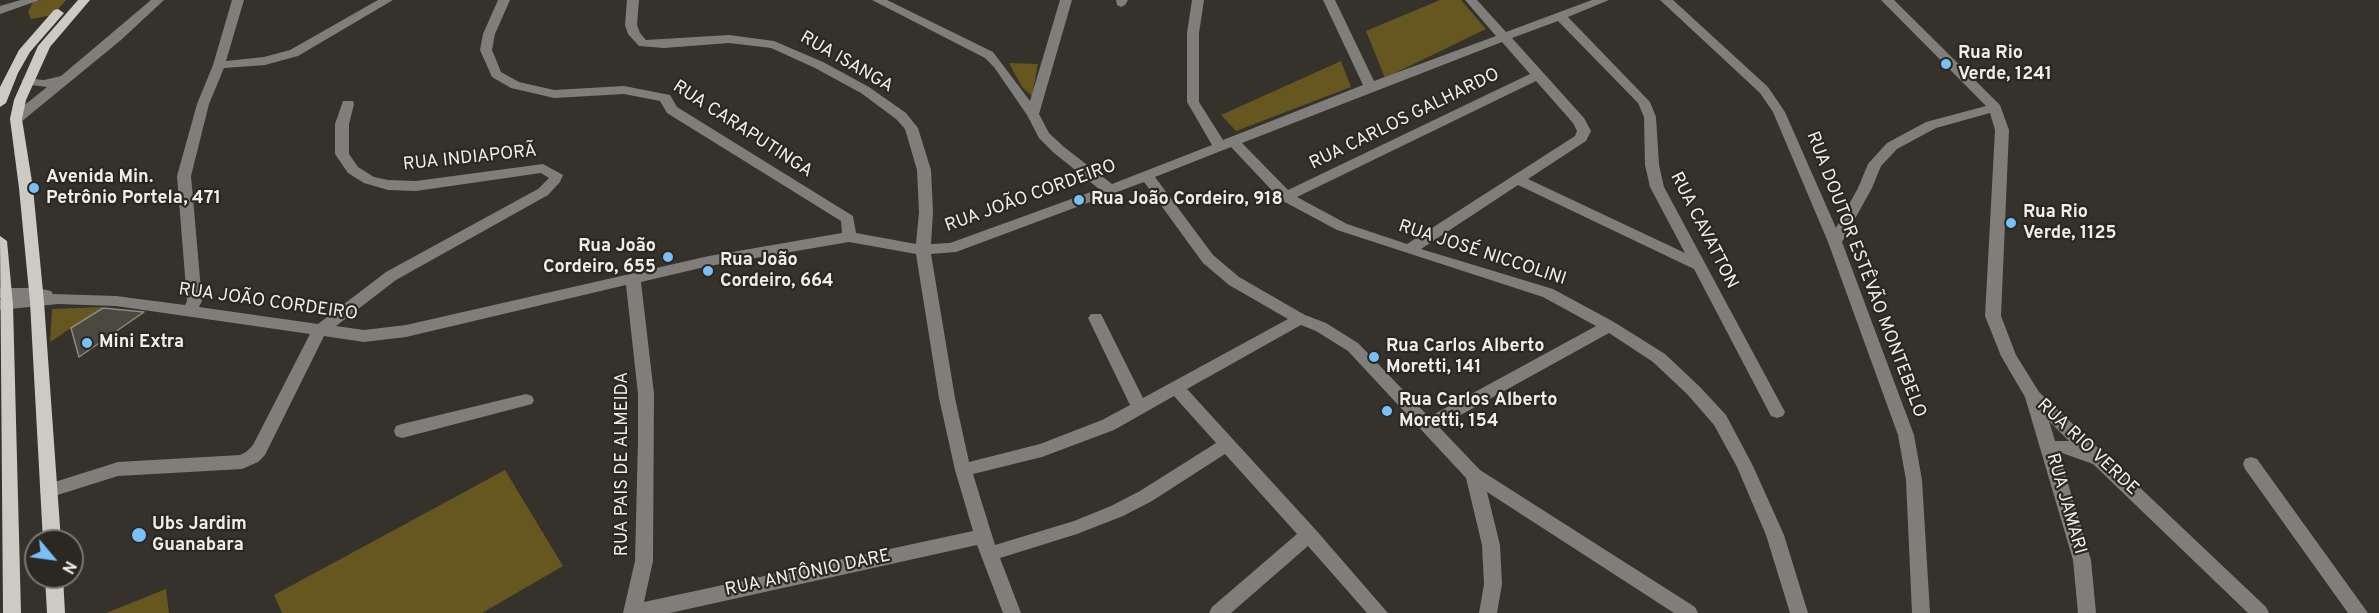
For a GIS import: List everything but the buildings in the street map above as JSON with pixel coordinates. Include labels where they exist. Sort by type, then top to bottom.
[{"type":"main road","points":[[0,103],[12,73],[26,50],[70,0]]},
{"type":"main road","points":[[51,529],[36,298],[26,188],[16,119],[20,100],[44,46],[84,0]]},
{"type":"main road","points":[[0,241],[12,613]]},
{"type":"main road","points":[[55,589],[56,613]]},
{"type":"street","points":[[0,10],[34,0]]},
{"type":"street","points":[[16,119],[117,38],[158,0]]},
{"type":"street","points":[[188,312],[195,301],[184,176],[203,104],[219,65],[238,0]]},
{"type":"street","points":[[219,65],[265,61],[294,53],[387,0]]},
{"type":"street","name":"RUA CARAPUTINGA","points":[[504,0],[489,34],[486,50],[496,74],[515,85],[554,94],[624,90],[665,98],[672,110],[848,219],[849,237]]},
{"type":"street","name":"RUA ISANGA","points":[[633,0],[631,25],[634,34],[643,42],[664,44],[729,39],[774,45],[819,65],[865,90],[900,116],[911,128],[924,170],[926,212],[923,250]]},
{"type":"street","points":[[878,0],[989,56],[998,64],[1033,114],[1044,135],[1059,150],[1110,190]]},
{"type":"street","points":[[1033,114],[1064,3],[1050,0]]},
{"type":"street","name":"RUA JOSÉ NICCOLINI","points":[[1198,0],[1193,33],[1193,102],[1226,143],[1286,197],[1342,227],[1548,293],[1609,326],[1659,358],[1694,391],[1720,420],[1745,466],[1775,535],[1799,613]]},
{"type":"street","points":[[1329,0],[1370,87]]},
{"type":"street","points":[[1409,250],[1581,138],[1584,131],[1579,121],[1539,75],[1470,0]]},
{"type":"street","name":"RUA JOÃO CORDEIRO","points":[[3,299],[58,298],[116,301],[364,336],[406,331],[726,257],[849,237],[923,250],[951,248],[1110,190],[1370,87],[1603,0]]},
{"type":"street","name":"RUA DOUTOR ESTÊVÃO MONTEBELO","points":[[1666,0],[1764,90],[1779,112],[1835,242],[1906,435],[1914,480],[1921,613]]},
{"type":"street","points":[[1887,0],[1995,108]]},
{"type":"street","name":"RUA CAVATTON","points":[[1560,16],[1644,102],[1650,117],[1652,165],[1657,187],[1777,412]]},
{"type":"street","name":"RUA CARLOS GALHARDO","points":[[1286,197],[1539,75]]},
{"type":"street","points":[[28,81],[44,84],[64,80]]},
{"type":"street","name":"RUA INDIAPORÃ","points":[[319,331],[392,276],[543,192],[551,186],[556,175],[543,168],[531,168],[416,186],[388,185],[369,180],[353,170],[342,154],[342,124],[348,104]]},
{"type":"street","points":[[1835,242],[1865,188],[1875,164],[1892,146],[1931,125],[1995,108]]},
{"type":"street","name":"RUA RIO VERDE","points":[[1995,108],[2002,130],[1993,316],[2010,356],[2033,396],[2260,613]]},
{"type":"street","points":[[1146,175],[1208,260],[1234,281],[1300,319],[1321,327],[1353,347],[1474,475],[1689,613]]},
{"type":"street","points":[[1519,180],[1697,265]]},
{"type":"street","points":[[923,250],[947,398],[963,470],[989,555],[1012,613]]},
{"type":"street","name":"RUA PAIS DE ALMEIDA","points":[[633,278],[645,394],[646,440],[643,569],[633,613]]},
{"type":"street","points":[[1096,318],[1140,408]]},
{"type":"street","points":[[963,470],[1042,450],[1076,438],[1140,408],[1300,319]]},
{"type":"street","points":[[1427,426],[1609,326]]},
{"type":"street","points":[[48,491],[118,469],[242,462],[259,450],[319,331]]},
{"type":"street","points":[[1176,388],[1379,613]]},
{"type":"street","name":"RUA JAMARI","points":[[2033,396],[2082,560],[2087,613]]},
{"type":"street","points":[[402,431],[526,400]]},
{"type":"street","points":[[989,555],[1077,527],[1117,511],[1146,496],[1226,445]]},
{"type":"street","points":[[2051,458],[2056,447],[2061,446],[2084,454],[2112,471]]},
{"type":"street","points":[[2252,464],[2359,613]]},
{"type":"street","points":[[1474,475],[1491,545],[1492,584],[1488,613]]},
{"type":"street","points":[[1218,613],[1309,534]]},
{"type":"street","name":"RUA ANTÔNIO DARE","points":[[633,613],[983,536]]},
{"type":"shaded area","points":[[66,0],[53,15],[31,19],[28,12],[33,2]]},
{"type":"shaded area","points":[[1440,0],[1461,0],[1486,29],[1385,78],[1366,31]]},
{"type":"shaded area","points":[[1341,61],[1351,87],[1236,131],[1221,115]]},
{"type":"shaded area","points":[[1009,63],[1038,64],[1032,96],[1022,87]]},
{"type":"shaded area","points":[[103,307],[71,328],[50,342],[52,309]]},
{"type":"shaded area","points":[[505,470],[563,566],[482,613],[282,613],[274,595]]},
{"type":"shaded area","points":[[166,589],[169,613],[106,613]]},
{"type":"place","name":"Rua Rio Verde, 1241","points":[[1946,64]]},
{"type":"place","name":"Avenida Min. Petrônio Portela, 471","points":[[34,188]]},
{"type":"place","name":"Rua João Cordeiro, 918","points":[[1079,200]]},
{"type":"place","name":"Rua Rio Verde, 1125","points":[[2011,223]]},
{"type":"place","name":"Rua João Cordeiro, 655","points":[[668,257]]},
{"type":"place","name":"Rua João Cordeiro, 664","points":[[708,271]]},
{"type":"place","name":"Mini Extra","points":[[87,343]]},
{"type":"place","name":"Rua Carlos Alberto Moretti, 141","points":[[1374,357]]},
{"type":"place","name":"Rua Carlos Alberto Moretti, 154","points":[[1387,411]]},
{"type":"place","name":"Ubs Jardim Guanabara","points":[[139,535]]}]
